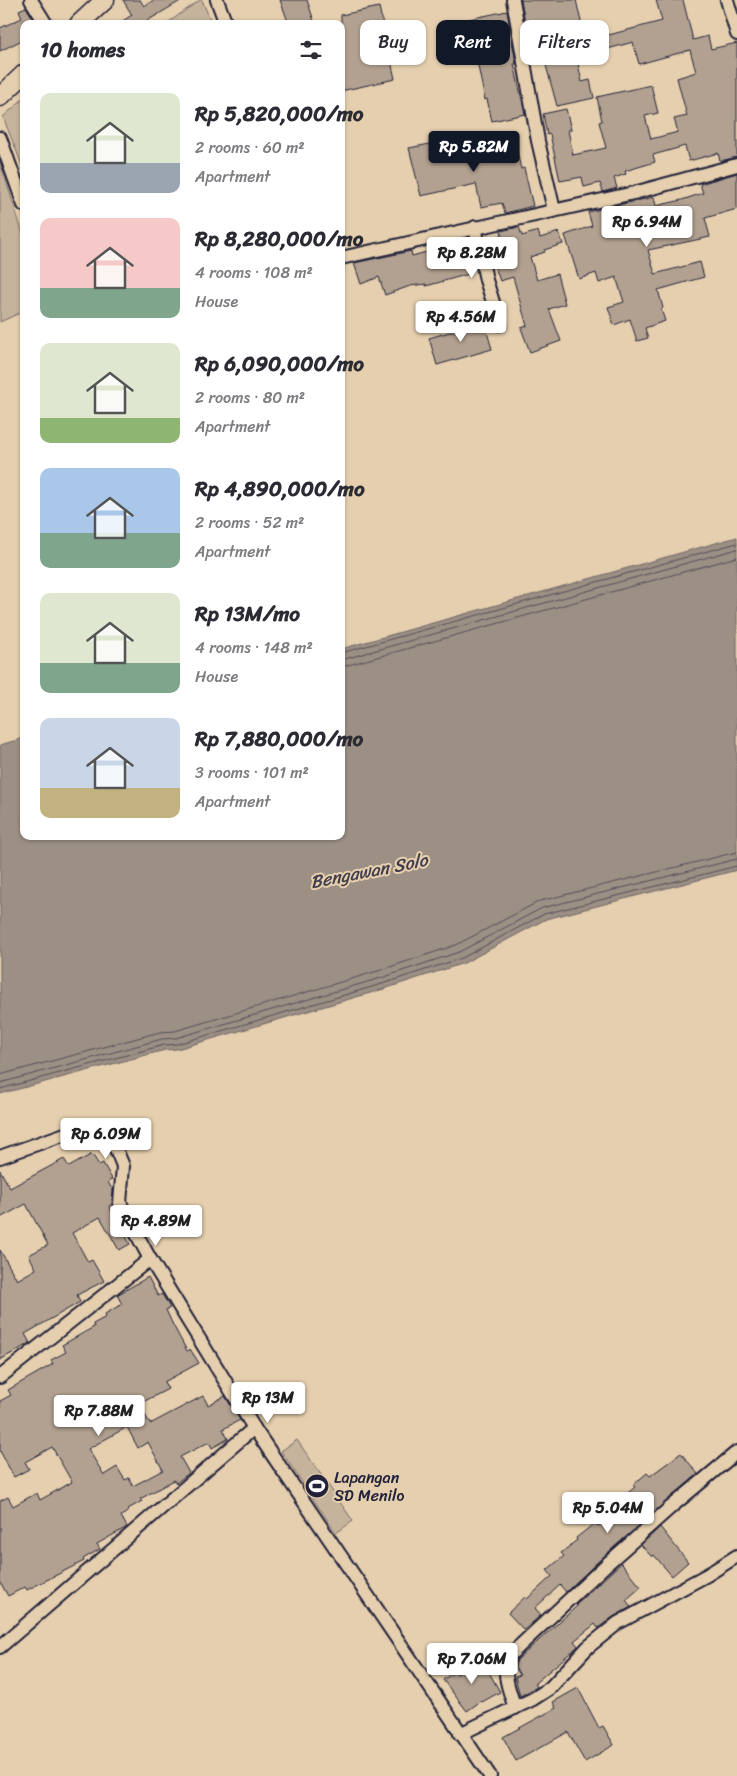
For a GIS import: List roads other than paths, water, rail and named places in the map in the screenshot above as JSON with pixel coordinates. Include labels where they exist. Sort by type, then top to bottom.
[{"type":"main road","points":[[83,20],[105,0]]},
{"type":"main road","points":[[0,96],[20,78]]},
{"type":"street","points":[[31,0],[44,20]]},
{"type":"street","points":[[217,0],[224,20]]},
{"type":"street","points":[[513,0],[538,141],[554,210]]},
{"type":"street","points":[[727,0],[737,34]]},
{"type":"street","points":[[0,138],[20,193]]},
{"type":"street","points":[[345,257],[634,193],[737,165]]},
{"type":"street","points":[[475,227],[486,280],[500,324]]},
{"type":"street","points":[[0,1157],[82,1128],[98,1130],[105,1135],[116,1149],[123,1166],[120,1203],[150,1259],[254,1428],[490,1776]]},
{"type":"street","points":[[0,1377],[150,1259]]},
{"type":"street","points":[[0,1647],[254,1428]]},
{"type":"street","points":[[515,1708],[505,1673],[506,1663],[510,1654],[622,1550],[737,1452]]},
{"type":"street","points":[[460,1734],[533,1699],[550,1688],[588,1647],[618,1622],[707,1575],[737,1556]]},
{"type":"water","name":"Bengawan Solo","points":[[737,537],[737,870],[546,919],[464,963],[384,989],[177,1049],[165,1050],[0,1094],[0,745],[20,739],[20,840],[345,840],[345,648]]},
{"type":"place","name":"Lapangan SD Menilo","points":[[317,1486]]}]
